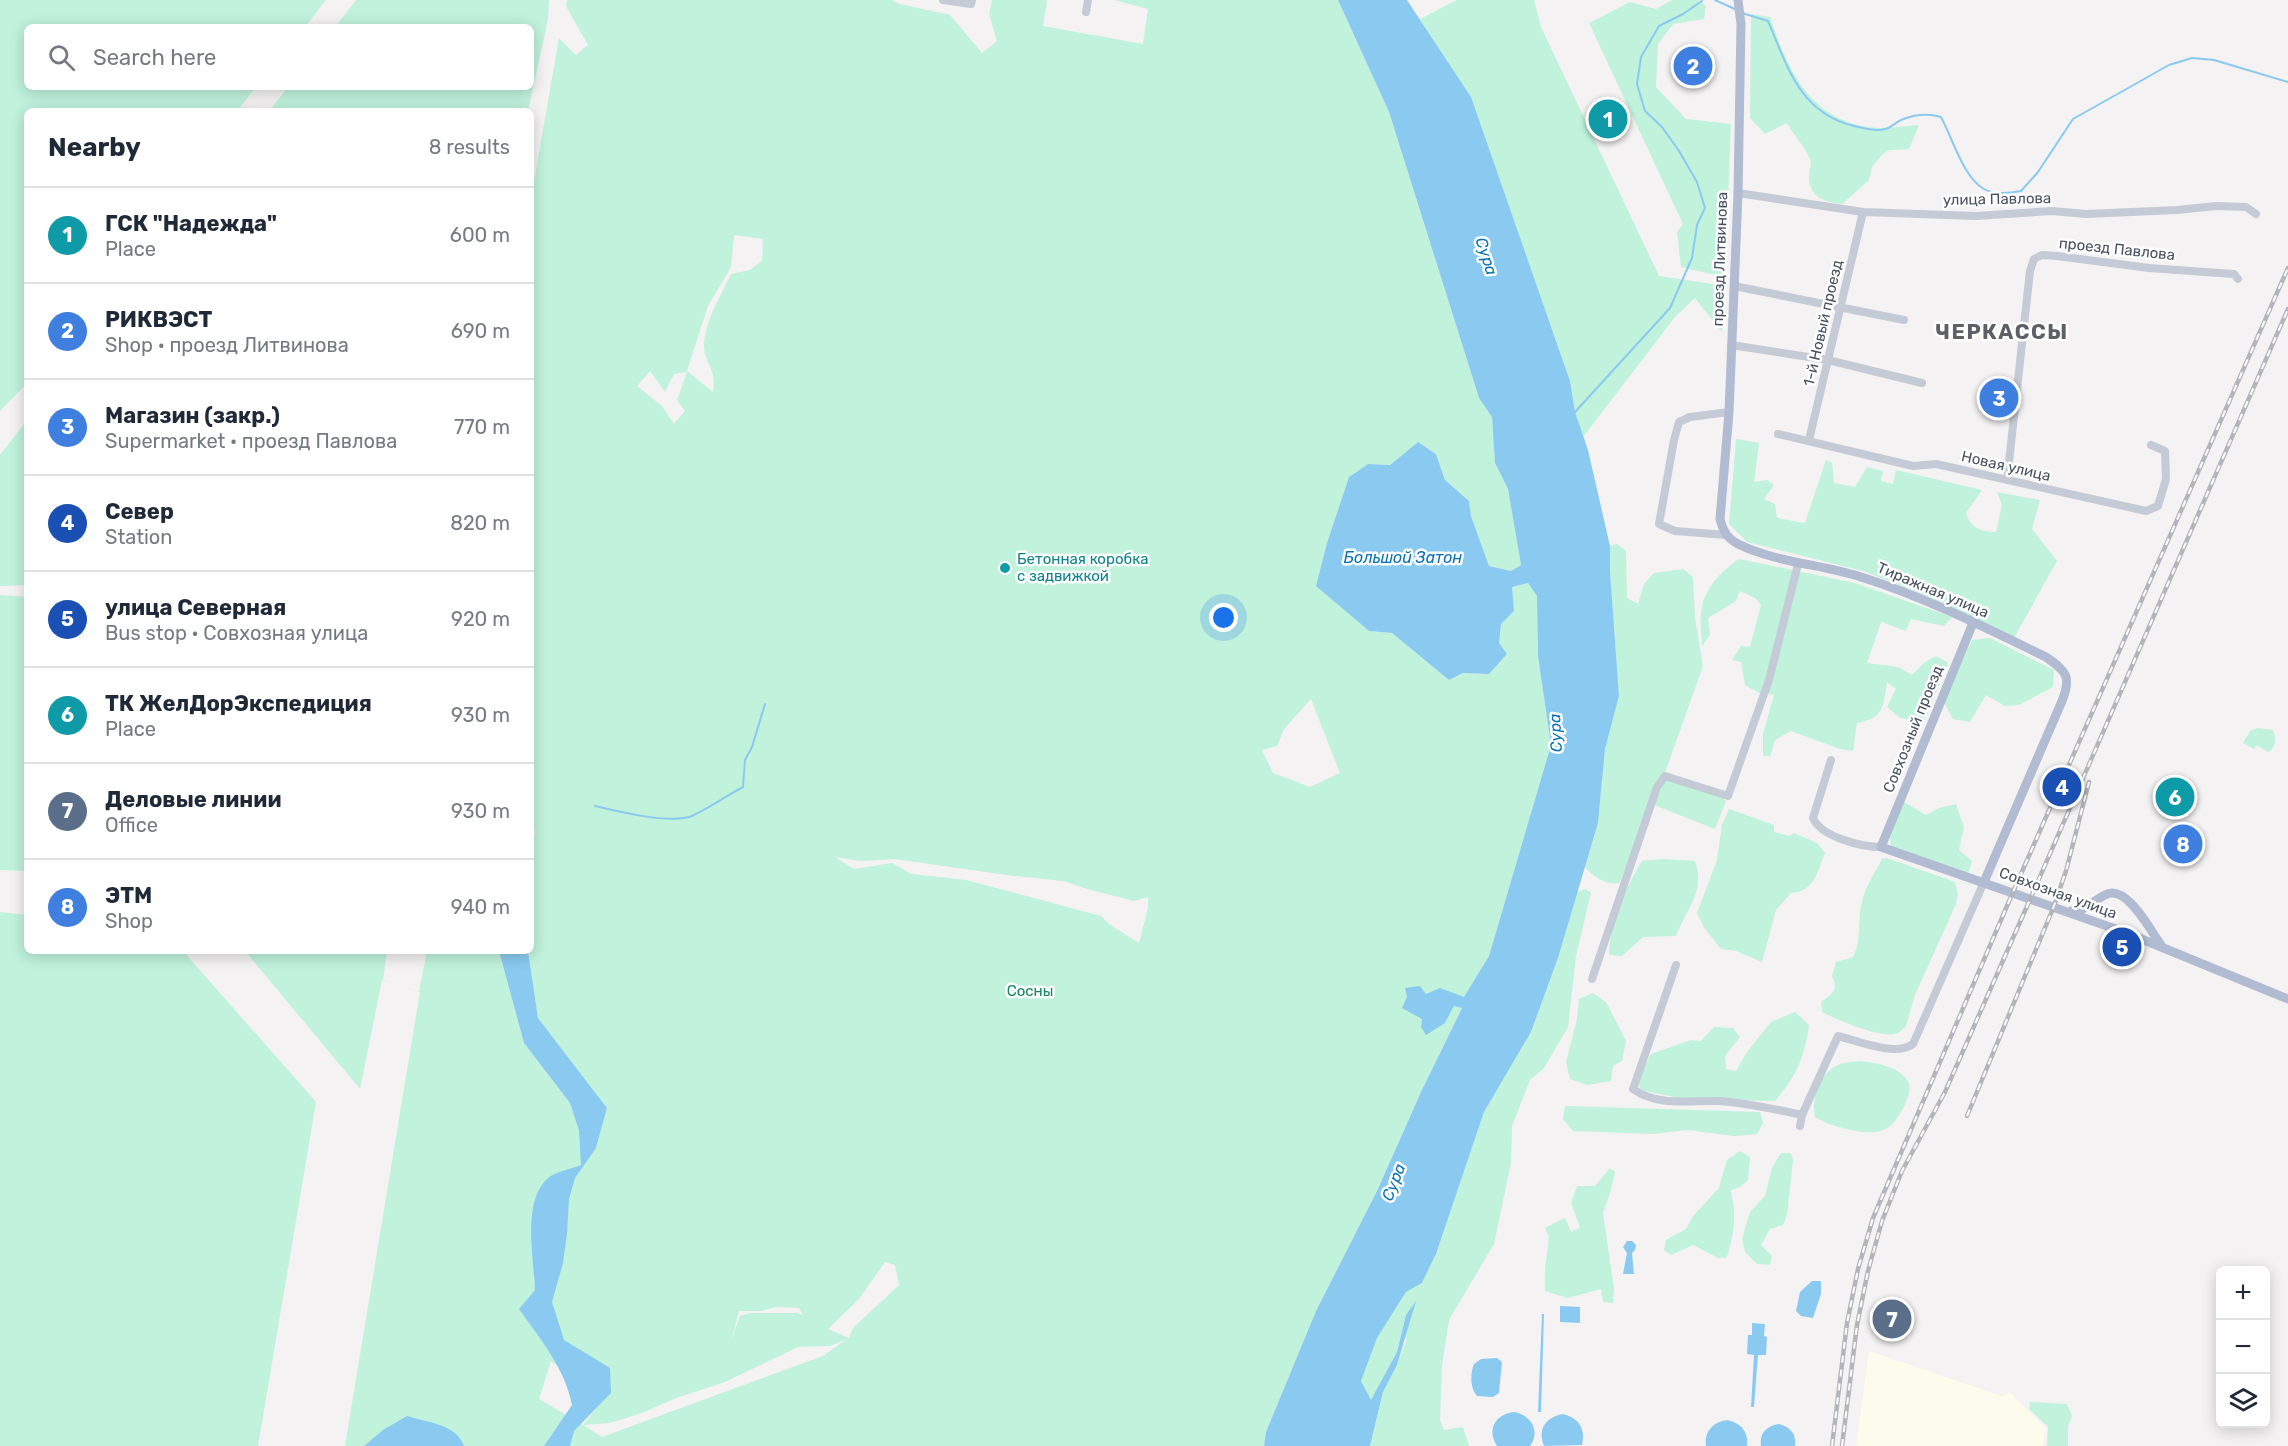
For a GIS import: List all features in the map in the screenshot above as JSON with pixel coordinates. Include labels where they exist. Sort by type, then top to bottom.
[{"type":"main road","name":"проезд Литвинова","points":[[1726,535],[1720,519],[1730,412],[1738,194],[1741,34],[1738,0]]},
{"type":"main road","name":"Тиражная улица","points":[[1726,535],[1757,551],[1798,564],[1860,577],[1913,596],[2046,657],[2059,666],[2067,676],[2068,683],[2062,701],[1984,882]]},
{"type":"main road","name":"Совхозный проезд","points":[[1881,847],[1972,623]]},
{"type":"main road","name":"Совхозная улица","points":[[1881,847],[2066,910],[2288,999]]},
{"type":"main road","points":[[2066,910],[2083,910],[2108,893],[2123,895],[2162,947]]},
{"type":"main road","points":[[2098,900],[2096,913],[2101,924]]},
{"type":"street","points":[[943,0],[971,4],[972,0]]},
{"type":"street","points":[[1086,12],[1088,0]]},
{"type":"street","name":"улица Павлова","points":[[1738,194],[1863,212],[1976,216],[2052,211],[2086,214],[2216,206],[2246,207],[2256,214]]},
{"type":"street","name":"1-й Новый проезд","points":[[1809,440],[1863,212]]},
{"type":"street","name":"проезд Павлова","points":[[2007,480],[2030,271],[2034,259],[2042,255],[2057,256],[2149,268],[2234,274],[2238,279]]},
{"type":"street","points":[[1734,286],[1904,320]]},
{"type":"street","points":[[1731,345],[1828,360],[1922,383]]},
{"type":"street","points":[[1726,535],[1675,531],[1659,524],[1679,422],[1690,417],[1730,412]]},
{"type":"street","name":"Новая улица","points":[[1778,434],[1913,466],[1936,464],[2146,511],[2158,506],[2166,479],[2165,451],[2151,445]]},
{"type":"street","points":[[1592,979],[1657,787],[1665,776],[1728,796],[1769,680],[1798,564]]},
{"type":"street","points":[[1831,760],[1813,818],[1816,825],[1822,830],[1856,844],[1881,847]]},
{"type":"street","points":[[1800,1126],[1802,1115],[1838,1036],[1892,1050],[1907,1048],[1913,1044],[1984,882]]},
{"type":"street","points":[[1676,965],[1633,1089],[1640,1094],[1670,1102],[1720,1101],[1802,1115]]},
{"type":"shaded area","points":[[1869,1351],[2002,1396],[2010,1393],[2046,1428],[2043,1446],[1856,1446]]},
{"type":"green space","points":[[0,0],[326,0],[307,24],[24,24],[24,90],[254,90],[239,108],[24,108],[24,386],[0,411]]},
{"type":"green space","points":[[356,0],[549,0],[548,19],[534,83],[534,24],[337,24]]},
{"type":"green space","name":"Сосны","points":[[567,0],[891,0],[950,15],[982,53],[997,41],[989,14],[992,0],[1047,0],[1043,26],[1143,44],[1148,9],[1114,0],[1338,0],[1389,112],[1479,398],[1492,416],[1495,463],[1508,489],[1521,565],[1511,571],[1489,566],[1471,516],[1469,501],[1445,480],[1436,454],[1418,442],[1390,465],[1368,464],[1349,477],[1327,543],[1317,586],[1369,631],[1392,633],[1449,680],[1463,673],[1489,674],[1507,654],[1498,643],[1501,624],[1514,611],[1512,587],[1528,583],[1537,596],[1538,656],[1551,745],[1489,956],[1464,998],[1440,989],[1422,1019],[1421,1027],[1445,1023],[1454,1006],[1462,1008],[1377,1191],[1316,1311],[1266,1432],[1264,1446],[345,1446],[426,954],[500,954],[524,1043],[570,1103],[579,1131],[580,1147],[596,1148],[607,1108],[538,1018],[528,954],[534,954],[535,832],[534,182],[559,38],[576,55],[588,45],[566,6]],"holes":[[[734,235],[763,239],[762,261],[750,270],[731,274],[707,327],[704,346],[712,371],[713,392],[687,371],[708,306],[731,267]],[[650,371],[665,392],[674,374],[687,372],[677,400],[685,411],[674,424],[662,406],[637,386]],[[1311,699],[1340,773],[1310,787],[1273,773],[1262,750],[1277,746],[1284,729]],[[835,857],[861,861],[895,859],[1063,881],[1134,901],[1148,897],[1148,908],[1139,943],[1109,924],[1101,916],[966,880],[911,874],[892,863],[854,869]],[[885,1262],[895,1265],[899,1285],[853,1328],[849,1338],[828,1329],[859,1299]],[[776,1307],[799,1308],[803,1315],[750,1313],[740,1316],[731,1341],[739,1311],[761,1311]],[[847,1339],[823,1356],[602,1437],[583,1425],[609,1423],[642,1413],[676,1398],[725,1382],[798,1347],[830,1346]],[[551,1361],[596,1398],[608,1394],[583,1425],[539,1399]]]},
{"type":"green space","points":[[1457,0],[1534,0],[1541,27],[1659,276],[1719,285],[1725,308],[1722,332],[1695,298],[1675,317],[1583,437],[1575,412],[1570,381],[1471,98],[1420,19]]},
{"type":"green space","points":[[1672,0],[1699,0],[1706,6],[1704,19],[1673,24],[1658,44],[1656,87],[1686,119],[1731,124],[1725,277],[1681,267],[1677,232],[1683,224],[1589,23],[1630,2],[1656,9]]},
{"type":"green space","points":[[1751,14],[1770,17],[1785,57],[1806,92],[1836,117],[1855,124],[1878,128],[1919,125],[1909,149],[1889,150],[1882,155],[1872,167],[1869,180],[1842,204],[1824,200],[1812,190],[1809,178],[1810,159],[1787,123],[1765,134],[1750,118]]},
{"type":"green space","points":[[286,90],[533,90],[529,108],[271,108]]},
{"type":"green space","points":[[24,424],[24,585],[0,586],[0,455]]},
{"type":"green space","points":[[1736,439],[1759,443],[1754,482],[1767,480],[1774,485],[1764,499],[1775,504],[1777,518],[1805,523],[1826,460],[1832,462],[1834,483],[1855,487],[1867,467],[1883,471],[1881,481],[1893,484],[1896,470],[1982,490],[1966,513],[1974,526],[1986,531],[1996,532],[2002,505],[1997,492],[2040,500],[2032,529],[2057,561],[2014,638],[1912,590],[1863,571],[1747,542],[1729,524]]},
{"type":"green space","points":[[1617,544],[1626,551],[1627,598],[1638,604],[1644,584],[1654,573],[1683,569],[1693,577],[1695,618],[1703,666],[1666,770],[1654,786],[1636,847],[1619,883],[1609,883],[1592,874],[1585,867],[1598,823],[1605,749],[1619,696],[1610,571],[1610,546]]},
{"type":"green space","points":[[1739,559],[1855,583],[1952,617],[1944,626],[1911,619],[1906,631],[1881,622],[1867,663],[1898,667],[1912,675],[1924,663],[1936,656],[1948,663],[1924,722],[1900,718],[1887,707],[1896,689],[1887,682],[1881,710],[1873,718],[1857,723],[1853,751],[1840,749],[1791,731],[1775,740],[1770,756],[1763,756],[1763,734],[1774,695],[1759,693],[1745,685],[1741,662],[1732,660],[1741,646],[1750,647],[1761,605],[1755,598],[1740,591],[1736,601],[1708,618],[1710,635],[1702,646],[1701,616],[1704,599],[1716,579]]},
{"type":"green space","points":[[0,595],[24,597],[24,871],[0,870]]},
{"type":"green space","points":[[1990,638],[2054,670],[2053,687],[2019,705],[2005,706],[1986,695],[1970,722],[1953,719],[1943,701],[1972,640]]},
{"type":"green space","points":[[2258,728],[2273,730],[2275,742],[2273,748],[2268,752],[2257,745],[2254,749],[2243,743],[2251,730]]},
{"type":"green space","points":[[1664,779],[1722,797],[1726,801],[1715,829],[1654,805]]},
{"type":"green space","points":[[1904,802],[1926,815],[1939,808],[1956,804],[1964,827],[1959,850],[1972,861],[1968,874],[1891,847],[1889,833]]},
{"type":"green space","points":[[1729,809],[1774,825],[1774,832],[1790,836],[1794,833],[1817,843],[1825,853],[1810,884],[1805,889],[1791,893],[1776,910],[1762,962],[1736,951],[1721,949],[1703,926],[1697,913],[1717,860],[1722,825]]},
{"type":"green space","points":[[1887,858],[1955,882],[1958,894],[1956,904],[1915,995],[1906,1026],[1895,1034],[1880,1033],[1858,1027],[1828,1015],[1822,1012],[1821,1002],[1834,991],[1832,976],[1836,962],[1853,957],[1856,951],[1863,896],[1882,859]]},
{"type":"green space","points":[[1663,859],[1695,861],[1698,872],[1693,900],[1676,936],[1643,937],[1622,956],[1609,955],[1615,918],[1624,894],[1642,861]]},
{"type":"green space","points":[[1585,889],[1591,893],[1576,956],[1568,1027],[1544,1068],[1530,1080],[1512,1126],[1511,1163],[1494,1244],[1449,1320],[1442,1366],[1440,1420],[1444,1430],[1463,1427],[1469,1446],[1370,1446],[1383,1392],[1406,1341],[1406,1315],[1397,1352],[1371,1401],[1360,1382],[1377,1338],[1406,1292],[1422,1283],[1436,1254],[1484,1112],[1531,1032],[1558,958],[1577,892]]},
{"type":"green space","points":[[0,912],[24,915],[24,954],[186,954],[316,1102],[258,1446],[0,1446]]},
{"type":"green space","points":[[248,954],[387,954],[383,980],[401,986],[382,980],[360,1089]]},
{"type":"green space","points":[[1593,993],[1606,1002],[1626,1041],[1622,1061],[1613,1066],[1611,1081],[1587,1085],[1570,1079],[1566,1062],[1577,1019],[1579,999]]},
{"type":"green space","points":[[1795,1012],[1809,1025],[1805,1048],[1789,1083],[1775,1101],[1689,1100],[1640,1090],[1638,1079],[1651,1054],[1691,1040],[1701,1041],[1714,1027],[1733,1028],[1740,1037],[1725,1056],[1726,1069],[1736,1071],[1747,1052],[1771,1022]]},
{"type":"green space","points":[[1860,1061],[1892,1068],[1903,1075],[1909,1085],[1908,1096],[1901,1113],[1883,1130],[1867,1132],[1846,1129],[1815,1117],[1815,1096],[1825,1075],[1839,1065]]},
{"type":"green space","points":[[1565,1106],[1760,1112],[1763,1123],[1757,1134],[1734,1136],[1688,1130],[1652,1134],[1573,1131],[1563,1119]]},
{"type":"green space","points":[[1740,1151],[1750,1157],[1748,1180],[1740,1187],[1731,1190],[1734,1221],[1727,1257],[1718,1258],[1693,1245],[1671,1255],[1664,1250],[1666,1240],[1686,1229],[1693,1216],[1719,1188],[1727,1160]]},
{"type":"green space","points":[[1781,1153],[1791,1153],[1793,1161],[1787,1215],[1783,1225],[1770,1229],[1761,1245],[1772,1256],[1770,1265],[1757,1264],[1745,1252],[1742,1239],[1750,1212],[1765,1196],[1772,1168]]},
{"type":"green space","points":[[1610,1168],[1615,1172],[1603,1213],[1614,1289],[1613,1303],[1603,1302],[1601,1289],[1568,1298],[1545,1291],[1549,1237],[1545,1228],[1565,1218],[1571,1232],[1580,1227],[1571,1203],[1577,1186],[1595,1186]]},
{"type":"green space","points":[[2030,1402],[2067,1404],[2072,1416],[2068,1426],[2068,1446],[2047,1446],[2048,1427],[2029,1409]]},
{"type":"water","points":[[1338,0],[1407,0],[1471,97],[1570,381],[1575,412],[1588,450],[1610,546],[1619,696],[1605,749],[1598,823],[1558,958],[1531,1032],[1484,1112],[1436,1254],[1422,1283],[1406,1292],[1377,1338],[1361,1381],[1371,1400],[1397,1352],[1406,1315],[1416,1301],[1397,1365],[1383,1392],[1370,1446],[1264,1446],[1266,1432],[1316,1311],[1377,1191],[1462,1008],[1454,1006],[1445,1023],[1426,1035],[1421,1027],[1422,1019],[1402,1008],[1407,997],[1405,988],[1420,986],[1426,994],[1440,988],[1464,997],[1489,956],[1551,745],[1538,656],[1537,596],[1528,583],[1512,587],[1514,611],[1501,624],[1499,643],[1507,654],[1489,674],[1463,673],[1449,680],[1392,633],[1369,631],[1316,586],[1327,543],[1349,477],[1368,464],[1390,465],[1418,442],[1436,454],[1445,480],[1469,501],[1471,516],[1489,566],[1511,571],[1521,565],[1508,489],[1495,463],[1492,417],[1479,398],[1389,112]]},
{"type":"water","points":[[500,954],[528,954],[538,1018],[607,1108],[596,1148],[575,1178],[569,1199],[563,1263],[552,1302],[564,1340],[610,1368],[611,1393],[574,1431],[570,1446],[544,1446],[572,1405],[569,1391],[558,1366],[519,1309],[535,1290],[531,1233],[534,1203],[539,1190],[549,1177],[581,1165],[579,1131],[570,1103],[524,1043]]},
{"type":"water","points":[[1627,1241],[1632,1241],[1636,1245],[1632,1253],[1634,1274],[1623,1274],[1627,1253],[1623,1247]]},
{"type":"water","points":[[1812,1281],[1821,1281],[1821,1294],[1813,1318],[1801,1316],[1796,1311],[1800,1292]]},
{"type":"water","points":[[1560,1306],[1580,1307],[1580,1323],[1560,1322]]},
{"type":"water","points":[[1542,1314],[1544,1314],[1541,1412],[1538,1412]]},
{"type":"water","points":[[1752,1323],[1765,1324],[1764,1336],[1767,1337],[1766,1355],[1758,1355],[1754,1407],[1751,1407],[1754,1355],[1747,1354],[1748,1335],[1752,1335]]},
{"type":"water","points":[[1497,1358],[1502,1362],[1499,1393],[1493,1397],[1477,1396],[1471,1381],[1474,1364],[1481,1359]]},
{"type":"water","points":[[1514,1412],[1525,1416],[1532,1424],[1535,1435],[1530,1446],[1497,1446],[1492,1434],[1495,1423],[1502,1416]]},
{"type":"water","points":[[1563,1414],[1573,1418],[1580,1425],[1583,1434],[1582,1445],[1544,1446],[1542,1429],[1544,1425],[1552,1418]]},
{"type":"water","points":[[407,1416],[448,1428],[455,1433],[464,1446],[364,1446],[383,1430]]},
{"type":"water","points":[[1727,1420],[1743,1429],[1747,1436],[1747,1446],[1706,1446],[1706,1436],[1710,1428]]},
{"type":"water","points":[[1779,1424],[1792,1432],[1795,1446],[1761,1446],[1761,1437],[1765,1431]]},
{"type":"waterway","points":[[1715,0],[1737,10]]},
{"type":"waterway","points":[[1575,412],[1670,308],[1692,258],[1697,225],[1705,208],[1697,182],[1662,127],[1645,111],[1637,84],[1641,57],[1659,26],[1702,1]]},
{"type":"waterway","points":[[1742,13],[1768,21],[1789,70],[1808,99],[1820,110],[1835,120],[1874,130],[1887,128],[1916,115],[1941,117],[1970,176],[1984,189],[1997,193],[2021,191],[2038,172],[2073,119],[2169,65],[2192,58],[2214,60],[2288,82]]},
{"type":"waterway","points":[[595,806],[668,819],[689,817],[708,808],[743,787],[745,760],[752,747],[765,704]]},
{"type":"railway","points":[[1832,1446],[1847,1323],[1858,1269],[1873,1218],[2013,892],[2288,268]]},
{"type":"railway","points":[[1842,1446],[1857,1325],[1868,1271],[1882,1221],[1902,1171],[1945,1092],[2288,309]]},
{"type":"railway","points":[[1967,1116],[2054,906],[2066,871],[2089,782]]},
{"type":"place","name":"РИКВЭСТ","points":[[1693,66]]},
{"type":"place","name":"ГСК \"Надежда\"","points":[[1608,119]]},
{"type":"place","name":"Магазин (закр.)","points":[[1999,398]]},
{"type":"place","name":"Бетонная коробка с задвижкой","points":[[1005,568]]},
{"type":"place","name":"Север","points":[[2062,787]]},
{"type":"place","name":"ТК ЖелДорЭкспедиция","points":[[2175,797]]},
{"type":"place","name":"ЭТМ","points":[[2183,844]]},
{"type":"place","name":"улица Северная","points":[[2122,947]]},
{"type":"place","name":"Деловые линии","points":[[1892,1319]]},
{"type":"district","name":"ЧЕРКАССЫ","points":[[2002,332]]},
{"type":"water label","name":"Сура","points":[[1487,256]]},
{"type":"water label","name":"Большой Затон","points":[[1403,557]]},
{"type":"water label","name":"Сура","points":[[1555,733]]},
{"type":"water label","name":"Сура","points":[[1393,1182]]}]
